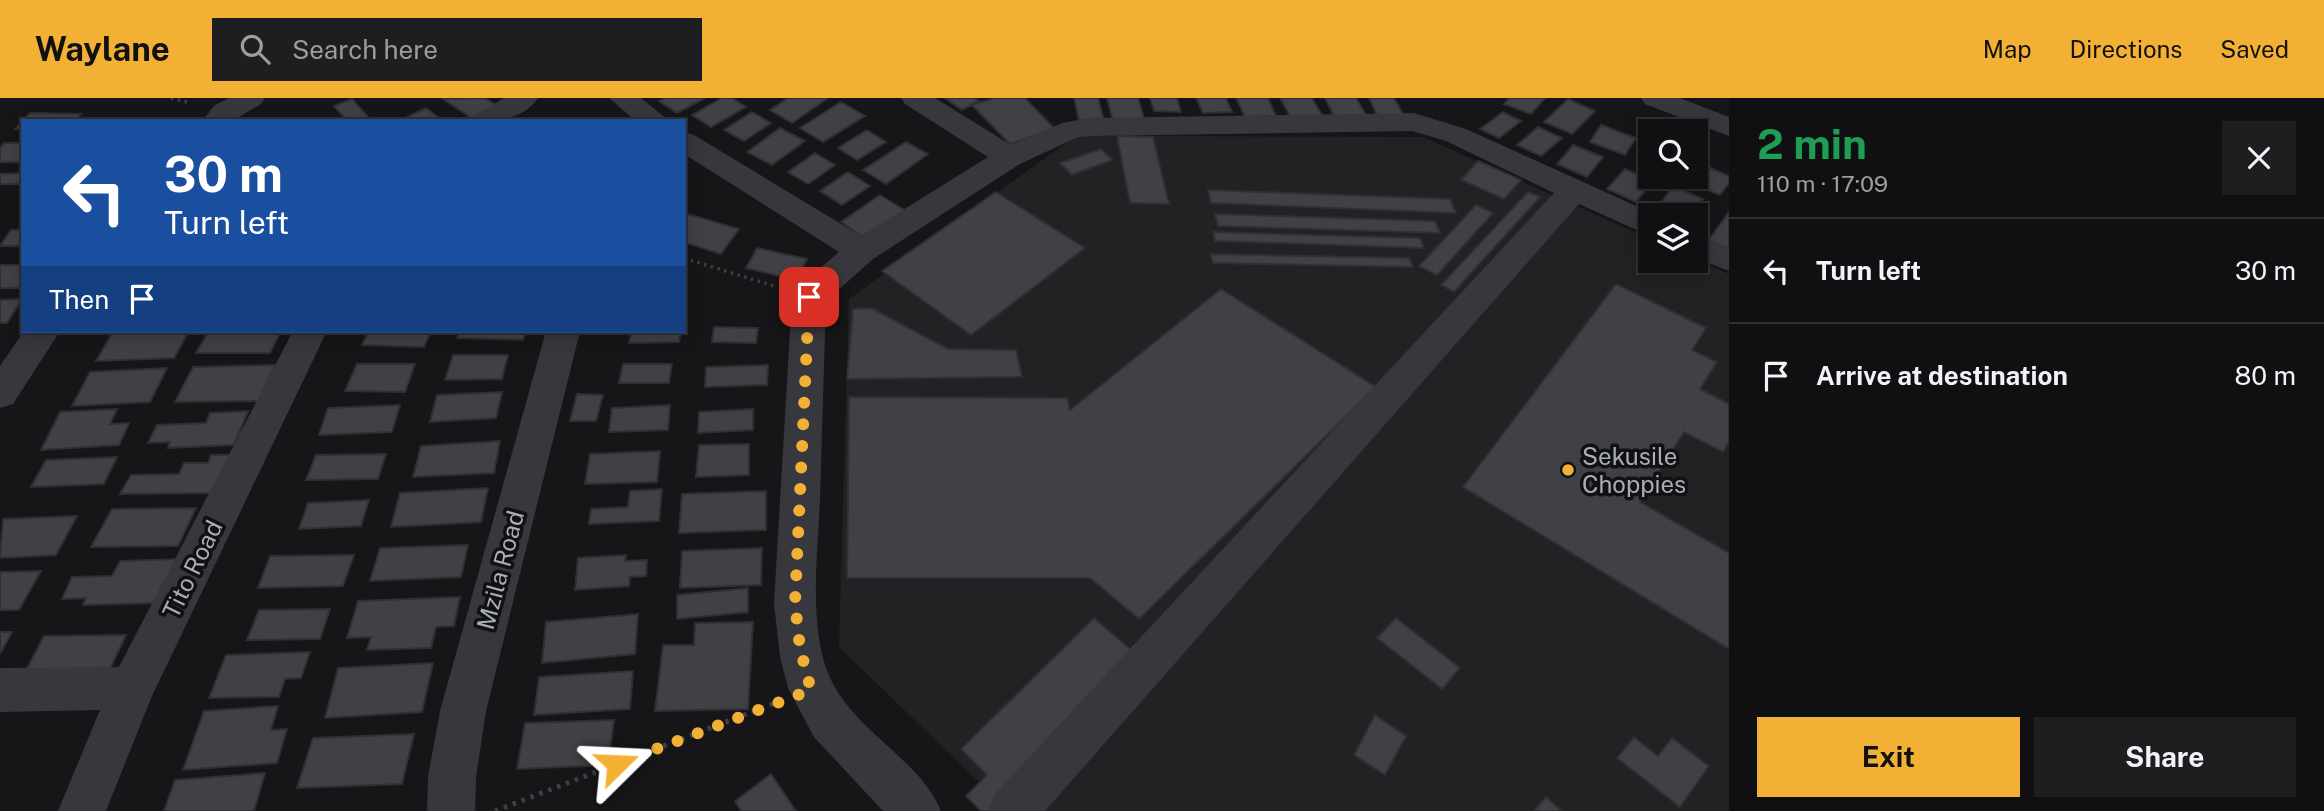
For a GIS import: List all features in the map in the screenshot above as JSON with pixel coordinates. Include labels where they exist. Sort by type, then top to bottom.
[{"type":"street","points":[[218,119],[226,111],[251,98]]},
{"type":"street","points":[[488,119],[524,98]]},
{"type":"street","points":[[623,98],[652,119]]},
{"type":"street","points":[[915,98],[1009,158]]},
{"type":"street","points":[[1655,98],[1729,127]]},
{"type":"street","points":[[918,811],[843,736],[811,690],[800,648],[795,603],[809,297],[861,251],[1009,158],[1072,129],[1090,127],[1414,122],[1456,135],[1638,219]]},
{"type":"street","points":[[691,155],[861,251]]},
{"type":"street","points":[[1012,811],[1574,190]]},
{"type":"street","points":[[1708,250],[1729,260]]},
{"type":"street","points":[[0,394],[43,333]]},
{"type":"street","name":"Tito Road","points":[[82,811],[132,688],[309,333]]},
{"type":"street","name":"Mzila Road","points":[[451,811],[452,777],[463,711],[562,333]]},
{"type":"street","points":[[0,690],[132,688]]},
{"type":"path","points":[[686,259],[809,297]]},
{"type":"path","points":[[495,811],[811,690]]},
{"type":"shaded area","points":[[1076,136],[1423,137],[1638,234],[1638,273],[1708,273],[1708,264],[1729,274],[1729,811],[1009,811],[839,647],[849,299]]},
{"type":"building","points":[[485,98],[497,106],[473,119],[443,99]]},
{"type":"building","points":[[665,98],[705,98],[677,113],[659,101]]},
{"type":"building","points":[[722,98],[732,98],[746,107],[711,127],[692,115]]},
{"type":"building","points":[[788,98],[828,98],[792,123],[770,110]]},
{"type":"building","points":[[945,98],[974,98],[979,101],[962,110]]},
{"type":"building","points":[[995,98],[1025,98],[1055,129],[1010,144],[972,105]]},
{"type":"building","points":[[1074,98],[1098,98],[1104,121],[1079,121]]},
{"type":"building","points":[[1107,98],[1138,98],[1145,121],[1113,121]]},
{"type":"building","points":[[1150,98],[1177,98],[1181,112],[1154,111]]},
{"type":"building","points":[[1196,98],[1226,98],[1232,112],[1203,113]]},
{"type":"building","points":[[1236,98],[1268,98],[1276,116],[1245,117]]},
{"type":"building","points":[[1280,98],[1312,98],[1323,117],[1291,118]]},
{"type":"building","points":[[1325,98],[1356,98],[1369,120],[1336,120]]},
{"type":"building","points":[[1369,98],[1394,98],[1407,121],[1380,121]]},
{"type":"building","points":[[1509,98],[1545,98],[1531,114],[1504,104]]},
{"type":"building","points":[[352,99],[370,119],[345,119],[334,106]]},
{"type":"building","points":[[1568,99],[1595,111],[1572,134],[1544,122]]},
{"type":"building","points":[[841,102],[865,116],[823,142],[800,128]]},
{"type":"building","points":[[426,108],[440,119],[418,119],[405,118]]},
{"type":"building","points":[[752,112],[771,123],[744,141],[724,130]]},
{"type":"building","points":[[1503,112],[1521,121],[1499,138],[1480,129]]},
{"type":"building","points":[[30,113],[81,114],[77,119],[24,119]]},
{"type":"building","points":[[1601,125],[1636,138],[1625,155],[1590,142]]},
{"type":"building","points":[[1538,127],[1562,138],[1541,156],[1517,145]]},
{"type":"building","points":[[780,128],[805,141],[772,165],[747,152]]},
{"type":"building","points":[[867,130],[886,142],[857,160],[838,148]]},
{"type":"building","points":[[1117,136],[1153,137],[1169,204],[1130,203]]},
{"type":"building","points":[[906,142],[928,154],[886,184],[863,170]]},
{"type":"building","points":[[4,143],[21,143],[21,162],[0,162],[0,148]]},
{"type":"building","points":[[1573,145],[1603,157],[1587,177],[1557,164]]},
{"type":"building","points":[[1101,149],[1112,160],[1072,175],[1060,163]]},
{"type":"building","points":[[815,153],[835,165],[808,184],[788,172]]},
{"type":"building","points":[[1478,161],[1521,180],[1504,199],[1461,180]]},
{"type":"building","points":[[1708,167],[1729,176],[1729,183],[1720,195],[1705,189],[1708,189]]},
{"type":"building","points":[[1625,169],[1638,175],[1638,189],[1647,189],[1636,202],[1607,189]]},
{"type":"building","points":[[848,172],[870,186],[842,205],[820,191]]},
{"type":"building","points":[[21,173],[21,184],[0,184],[0,174]]},
{"type":"building","points":[[1671,189],[1680,189],[1703,199],[1700,203],[1661,203]]},
{"type":"building","points":[[1208,190],[1450,199],[1456,213],[1211,203]]},
{"type":"building","points":[[996,192],[1085,248],[971,335],[882,271]]},
{"type":"building","points":[[1528,192],[1540,197],[1454,292],[1441,285]]},
{"type":"building","points":[[880,195],[906,211],[866,239],[841,222]]},
{"type":"building","points":[[1476,205],[1493,213],[1437,275],[1419,266]]},
{"type":"building","points":[[1729,212],[1729,252],[1708,241]]},
{"type":"building","points":[[686,214],[739,229],[721,254],[686,243]]},
{"type":"building","points":[[1215,214],[1435,221],[1440,233],[1218,226]]},
{"type":"building","points":[[11,230],[21,230],[21,246],[0,246]]},
{"type":"building","points":[[1213,232],[1420,238],[1424,248],[1215,241]]},
{"type":"building","points":[[757,248],[807,259],[796,280],[746,268]]},
{"type":"building","points":[[1210,254],[1409,258],[1413,267],[1213,263]]},
{"type":"building","points":[[0,265],[21,265],[21,288],[0,288]]},
{"type":"building","name":"Sekusile Choppies","points":[[1616,284],[1706,328],[1692,350],[1717,362],[1700,389],[1729,404],[1729,442],[1723,452],[1684,432],[1640,502],[1729,553],[1729,649],[1463,487]]},
{"type":"building","points":[[1221,289],[1376,387],[1139,619],[1090,578],[847,578],[849,397],[1067,398],[1070,410]]},
{"type":"building","points":[[21,299],[7,323],[0,323],[0,300]]},
{"type":"building","points":[[871,308],[948,349],[1016,350],[1022,377],[847,379],[853,309]]},
{"type":"building","points":[[714,327],[758,328],[756,343],[712,342]]},
{"type":"building","points":[[112,333],[188,333],[174,358],[96,361]]},
{"type":"building","points":[[208,333],[280,333],[270,353],[196,353]]},
{"type":"building","points":[[368,333],[430,333],[424,347],[362,345]]},
{"type":"building","points":[[459,333],[525,333],[523,340],[457,338]]},
{"type":"building","points":[[632,333],[681,333],[679,342],[629,343]]},
{"type":"building","points":[[453,355],[508,355],[502,379],[445,380]]},
{"type":"building","points":[[357,364],[415,364],[405,392],[345,391]]},
{"type":"building","points":[[623,364],[672,364],[669,383],[619,383]]},
{"type":"building","points":[[275,365],[259,401],[175,402],[193,367]]},
{"type":"building","points":[[768,365],[767,385],[705,387],[706,367]]},
{"type":"building","points":[[167,368],[150,402],[72,406],[90,372]]},
{"type":"building","points":[[502,392],[496,418],[430,422],[437,395]]},
{"type":"building","points":[[577,394],[603,395],[596,421],[570,421]]},
{"type":"building","points":[[400,405],[392,432],[319,435],[328,408]]},
{"type":"building","points":[[670,405],[668,430],[609,432],[612,408]]},
{"type":"building","points":[[117,409],[110,424],[129,423],[119,445],[41,450],[60,412]]},
{"type":"building","points":[[753,409],[753,430],[698,433],[699,412]]},
{"type":"building","points":[[248,411],[234,445],[168,448],[170,442],[148,443],[157,425],[206,423],[210,413]]},
{"type":"building","points":[[500,441],[494,473],[413,477],[421,446]]},
{"type":"building","points":[[749,444],[749,475],[696,477],[699,445]]},
{"type":"building","points":[[660,451],[657,482],[585,484],[590,454]]},
{"type":"building","points":[[386,454],[378,479],[306,480],[316,455]]},
{"type":"building","points":[[211,455],[234,455],[216,493],[120,494],[131,475],[179,474],[184,463],[208,463]]},
{"type":"building","points":[[117,457],[104,484],[31,487],[46,460]]},
{"type":"building","points":[[488,488],[481,522],[391,527],[400,493]]},
{"type":"building","points":[[662,489],[659,521],[589,524],[591,509],[628,507],[630,491]]},
{"type":"building","points":[[766,491],[766,530],[679,533],[682,494]]},
{"type":"building","points":[[369,500],[361,526],[299,529],[308,503]]},
{"type":"building","points":[[196,508],[178,546],[91,547],[112,509]]},
{"type":"building","points":[[77,516],[56,555],[0,558],[3,519]]},
{"type":"building","points":[[468,545],[461,577],[370,581],[380,548]]},
{"type":"building","points":[[762,548],[761,585],[680,588],[682,551]]},
{"type":"building","points":[[354,555],[343,586],[258,588],[270,556]]},
{"type":"building","points":[[626,555],[625,561],[647,560],[646,576],[630,577],[629,586],[575,590],[578,558]]},
{"type":"building","points":[[180,559],[160,603],[83,605],[86,598],[62,599],[72,577],[112,576],[120,561]]},
{"type":"building","points":[[41,571],[19,610],[0,610],[0,572]]},
{"type":"building","points":[[748,588],[748,612],[677,619],[677,595]]},
{"type":"building","points":[[460,597],[454,626],[436,627],[431,648],[367,650],[371,637],[347,638],[358,601]]},
{"type":"building","points":[[330,609],[320,639],[247,640],[259,610]]},
{"type":"building","points":[[638,614],[635,654],[542,663],[546,622]]},
{"type":"building","points":[[1094,618],[1142,659],[996,811],[981,811],[966,796],[987,775],[961,749]]},
{"type":"building","points":[[1396,618],[1460,668],[1442,689],[1377,638]]},
{"type":"building","points":[[753,622],[748,709],[655,711],[663,645],[694,645],[695,623]]},
{"type":"building","points":[[0,632],[12,632],[0,654]]},
{"type":"building","points":[[126,635],[106,677],[22,678],[44,636]]},
{"type":"building","points":[[310,652],[301,678],[285,679],[279,697],[209,698],[226,655]]},
{"type":"building","points":[[433,663],[422,712],[325,718],[338,668]]},
{"type":"building","points":[[633,671],[630,709],[534,715],[539,677]]},
{"type":"building","points":[[278,706],[271,730],[287,729],[277,763],[183,770],[204,711]]},
{"type":"building","points":[[1375,715],[1406,736],[1385,775],[1354,755]]},
{"type":"building","points":[[614,720],[608,765],[517,769],[525,723]]},
{"type":"building","points":[[414,734],[402,784],[297,788],[313,738]]},
{"type":"building","points":[[1634,737],[1658,756],[1672,738],[1709,766],[1680,807],[1617,758]]},
{"type":"building","points":[[265,773],[254,811],[164,811],[175,780]]},
{"type":"building","points":[[771,774],[796,811],[741,811],[735,801]]},
{"type":"building","points":[[1546,797],[1562,811],[1534,811]]},
{"type":"place","name":"Sekusile Choppies","points":[[1568,470]]},
{"type":"route","points":[[617,764],[811,690],[800,648],[795,603],[809,297]]}]
